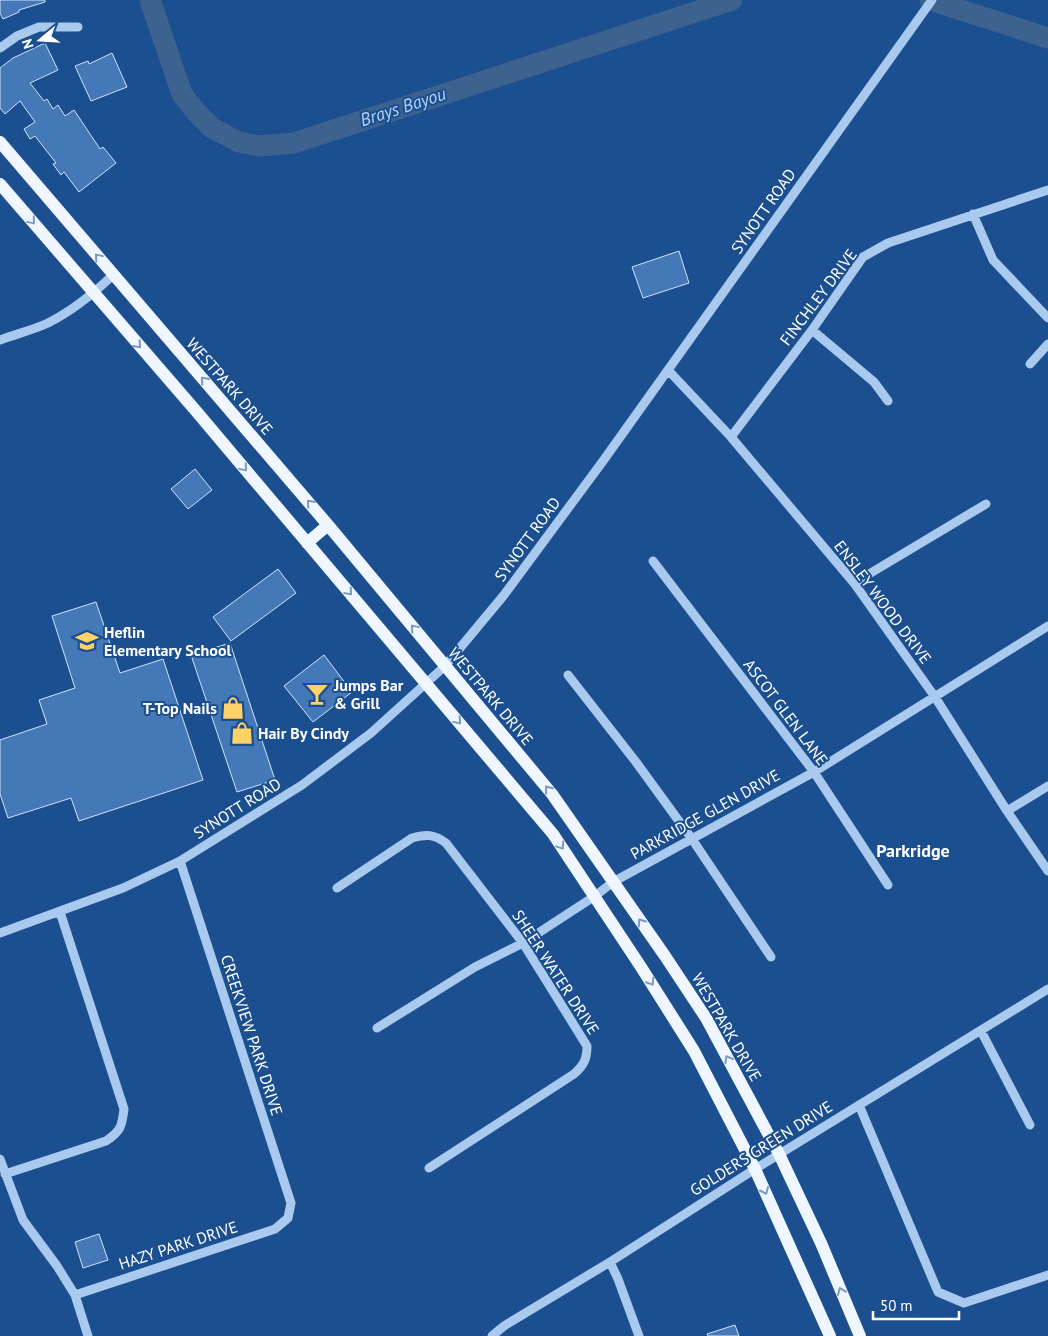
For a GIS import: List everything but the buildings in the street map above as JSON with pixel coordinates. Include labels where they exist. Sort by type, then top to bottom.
[{"type":"main road","name":"WESTPARK DRIVE","points":[[0,142],[328,525],[552,794],[706,1018],[779,1154],[821,1243],[860,1336]]},
{"type":"main road","points":[[0,184],[196,412],[553,834],[694,1051],[755,1169],[830,1336]]},
{"type":"main road","points":[[307,543],[328,525]]},
{"type":"street","name":"SYNOTT ROAD","points":[[0,933],[123,888],[180,861],[302,786],[371,733],[445,666],[504,595],[668,370],[932,0]]},
{"type":"street","points":[[0,48],[17,36],[39,27],[78,27]]},
{"type":"street","name":"FINCHLEY DRIVE","points":[[730,437],[812,330],[863,257],[888,243],[1048,190]]},
{"type":"street","points":[[973,214],[993,260],[1048,318]]},
{"type":"street","points":[[0,340],[46,324],[66,313],[93,294],[113,275]]},
{"type":"street","points":[[812,330],[874,382],[888,401]]},
{"type":"street","points":[[1030,364],[1048,344]]},
{"type":"street","name":"ENSLEY WOOD DRIVE","points":[[668,370],[730,437],[854,584],[935,697],[1007,811],[1048,871]]},
{"type":"street","points":[[854,584],[986,504]]},
{"type":"street","name":"ASCOT GLEN LANE","points":[[653,561],[814,772],[888,885]]},
{"type":"street","name":"PARKRIDGE GLEN DRIVE","points":[[377,1028],[476,966],[523,942],[613,882],[814,772],[1048,626]]},
{"type":"street","points":[[568,675],[636,762],[692,839],[771,957]]},
{"type":"street","points":[[1007,811],[1048,786]]},
{"type":"street","name":"SHEER WATER DRIVE","points":[[337,888],[412,838],[423,835],[436,836],[446,843],[523,942],[587,1046],[587,1057],[583,1066],[574,1074],[429,1168]]},
{"type":"street","name":"CREEKVIEW PARK DRIVE","points":[[180,861],[291,1203],[288,1218]]},
{"type":"street","points":[[5,1174],[106,1141],[115,1135],[122,1125],[124,1109],[60,912]]},
{"type":"street","name":"GOLDERS GREEN DRIVE","points":[[492,1336],[504,1326],[610,1262],[779,1154],[1048,989]]},
{"type":"street","points":[[981,1031],[1030,1125]]},
{"type":"street","points":[[859,1105],[938,1292],[964,1303],[1048,1275]]},
{"type":"street","points":[[0,1159],[23,1220],[57,1266],[75,1295],[88,1336]]},
{"type":"street","name":"HAZY PARK DRIVE","points":[[75,1295],[275,1229],[288,1218]]},
{"type":"street","points":[[610,1262],[618,1278],[639,1336]]},
{"type":"waterway","name":"Brays Bayou","points":[[150,0],[182,94],[212,128],[239,142],[259,146],[294,143],[732,0]]},
{"type":"waterway","name":"Brays Bayou","points":[[930,0],[1048,38]]},
{"type":"place","name":"Heflin Elementary School","points":[[87,641]]},
{"type":"place","name":"Jumps Bar & Grill","points":[[317,694]]},
{"type":"place","name":"T-Top Nails","points":[[233,708]]},
{"type":"place","name":"Hair By Cindy","points":[[242,733]]},
{"type":"district","name":"Parkridge","points":[[913,851]]}]
